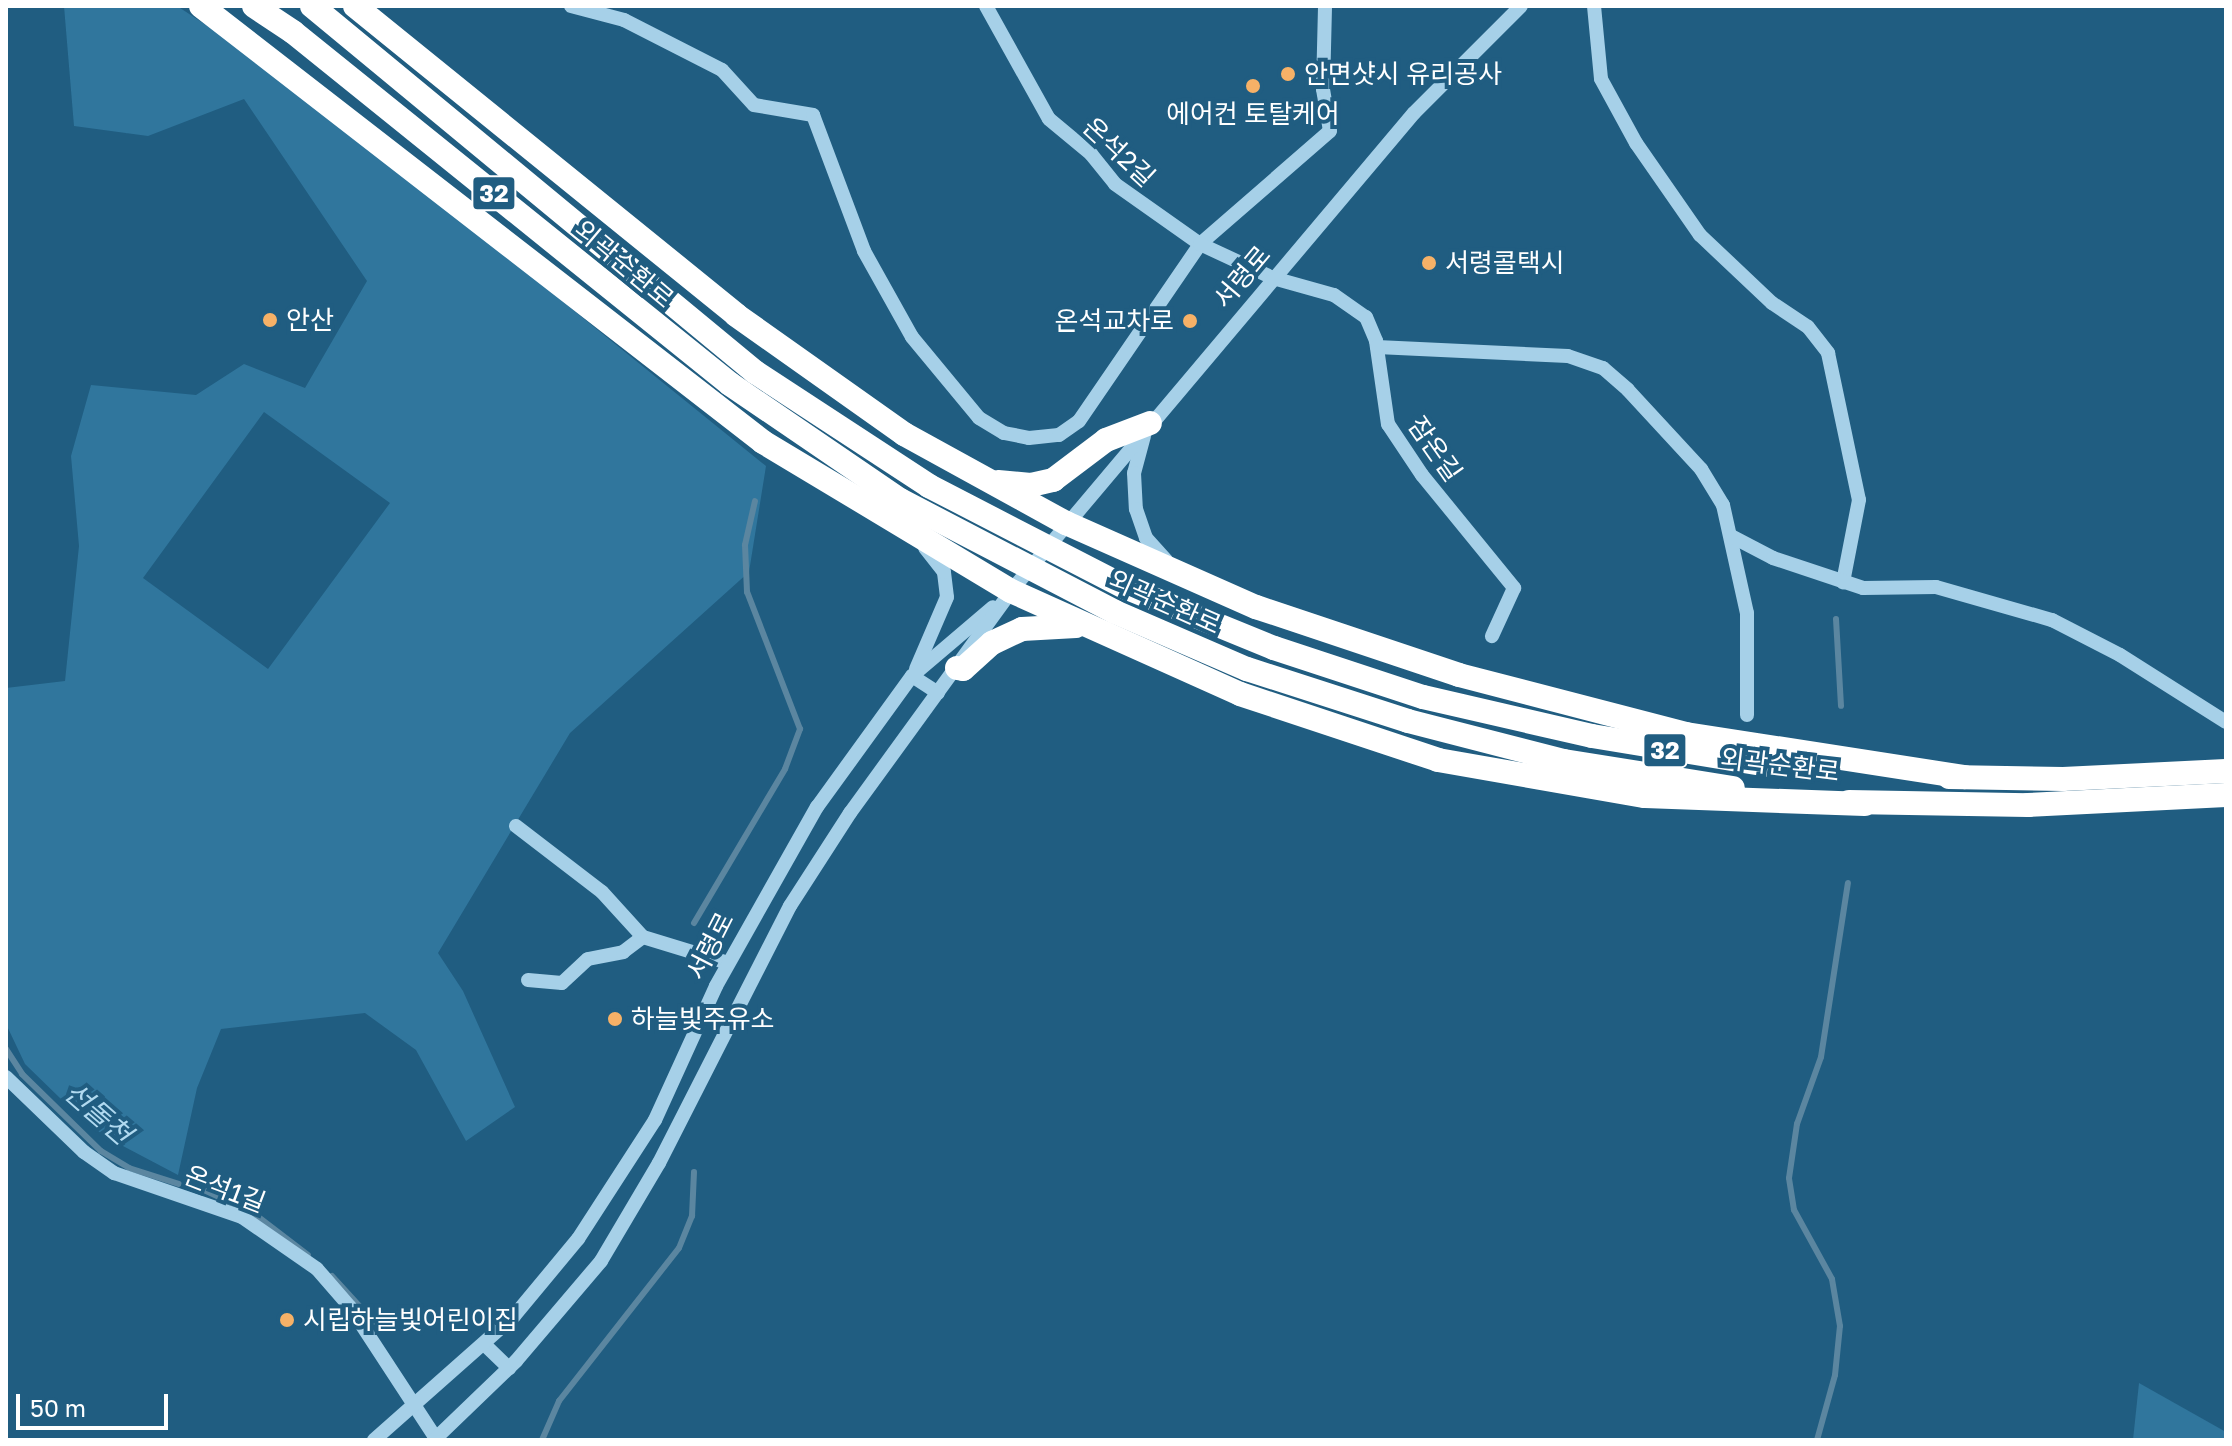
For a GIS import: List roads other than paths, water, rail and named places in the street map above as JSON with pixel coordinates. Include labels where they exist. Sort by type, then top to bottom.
[{"type":"highway","points":[[201,6],[763,442],[1011,591],[1240,694],[1349,735],[1438,760],[1645,796],[1865,804]]},
{"type":"highway","name":"외곽순환로","points":[[254,6],[293,32],[730,384],[900,500],[1115,612],[1291,685],[1461,736],[1627,772],[1865,804],[2028,805],[2226,795]]},
{"type":"highway","name":"외곽순환로","points":[[312,6],[755,372],[929,486],[1127,588],[1340,671],[1486,713],[1743,762],[1965,777],[2226,771]]},
{"type":"highway","points":[[355,6],[736,315],[904,434],[1066,523],[1169,571],[1384,652],[1612,716],[1753,747],[1965,777]]},
{"type":"highway","points":[[982,478],[1041,484],[1062,475],[1106,440],[1150,423]]},
{"type":"highway","points":[[957,668],[963,669],[992,643],[1022,629],[1057,623],[1100,632]]},
{"type":"street","points":[[571,6],[624,20],[711,65],[733,79],[754,105],[813,115],[864,251],[900,319],[979,418],[1008,435],[1051,437],[1076,424],[1200,244],[1330,131],[1323,89],[1325,6]]},
{"type":"street","name":"온석2길","points":[[986,6],[1055,127],[1136,202],[1200,244],[1273,278]]},
{"type":"street","name":"서령로","points":[[436,1439],[509,1368],[575,1295],[629,1219],[790,906],[1011,591],[1414,113],[1521,6]]},
{"type":"street","points":[[1594,6],[1601,79],[1636,143],[1700,235],[1772,303],[1808,327],[1828,353],[1859,500],[1843,582]]},
{"type":"street","name":"잠온길","points":[[1273,278],[1357,308],[1372,328],[1388,424],[1430,487],[1514,588],[1492,636]]},
{"type":"street","points":[[1377,347],[1568,356],[1603,368],[1701,469],[1723,505],[1747,613],[1747,715]]},
{"type":"street","points":[[1150,423],[1137,458],[1135,499],[1146,538],[1170,563],[1169,571]]},
{"type":"street","points":[[914,534],[941,565],[947,589],[941,618],[912,676],[938,693]]},
{"type":"street","points":[[1731,536],[1773,558],[1863,588],[1936,587],[2052,620],[2120,655],[2226,722]]},
{"type":"street","name":"서령로","points":[[374,1440],[484,1344],[547,1279],[628,1168],[728,963],[817,807],[912,676],[1011,591]]},
{"type":"street","points":[[516,826],[602,892],[643,937],[656,945],[728,963]]},
{"type":"street","points":[[528,980],[562,983],[588,959],[623,952],[643,937]]},
{"type":"street","name":"온석1길","points":[[6,1077],[84,1152],[114,1173],[229,1211],[287,1245],[337,1292],[416,1403],[436,1439]]},
{"type":"street","points":[[484,1344],[509,1368]]},
{"type":"waterway","points":[[694,923],[785,769],[800,729],[747,592],[745,545],[755,501]]},
{"type":"waterway","points":[[1836,619],[1841,706]]},
{"type":"waterway","points":[[1817,1440],[1835,1375],[1840,1326],[1832,1279],[1794,1210],[1789,1178],[1797,1124],[1821,1057],[1848,883]]},
{"type":"waterway","name":"선돌천","points":[[6,1049],[22,1074],[101,1151],[129,1168],[179,1184]]},
{"type":"waterway","points":[[542,1440],[559,1401],[679,1248],[692,1216],[694,1172]]},
{"type":"waterway","name":"선돌천","points":[[204,1190],[253,1213],[308,1255]]},
{"type":"waterway","name":"선돌천","points":[[332,1276],[374,1322]]},
{"type":"place","name":"안면샷시 유리공사","points":[[1288,74]]},
{"type":"place","name":"에어컨 토탈케어","points":[[1253,86]]},
{"type":"place","name":"서령콜택시","points":[[1429,263]]},
{"type":"place","name":"안산","points":[[270,320]]},
{"type":"place","name":"온석교차로","points":[[1190,321]]},
{"type":"place","name":"하늘빛주유소","points":[[615,1019]]},
{"type":"place","name":"시립하늘빛어린이집","points":[[287,1320]]}]
